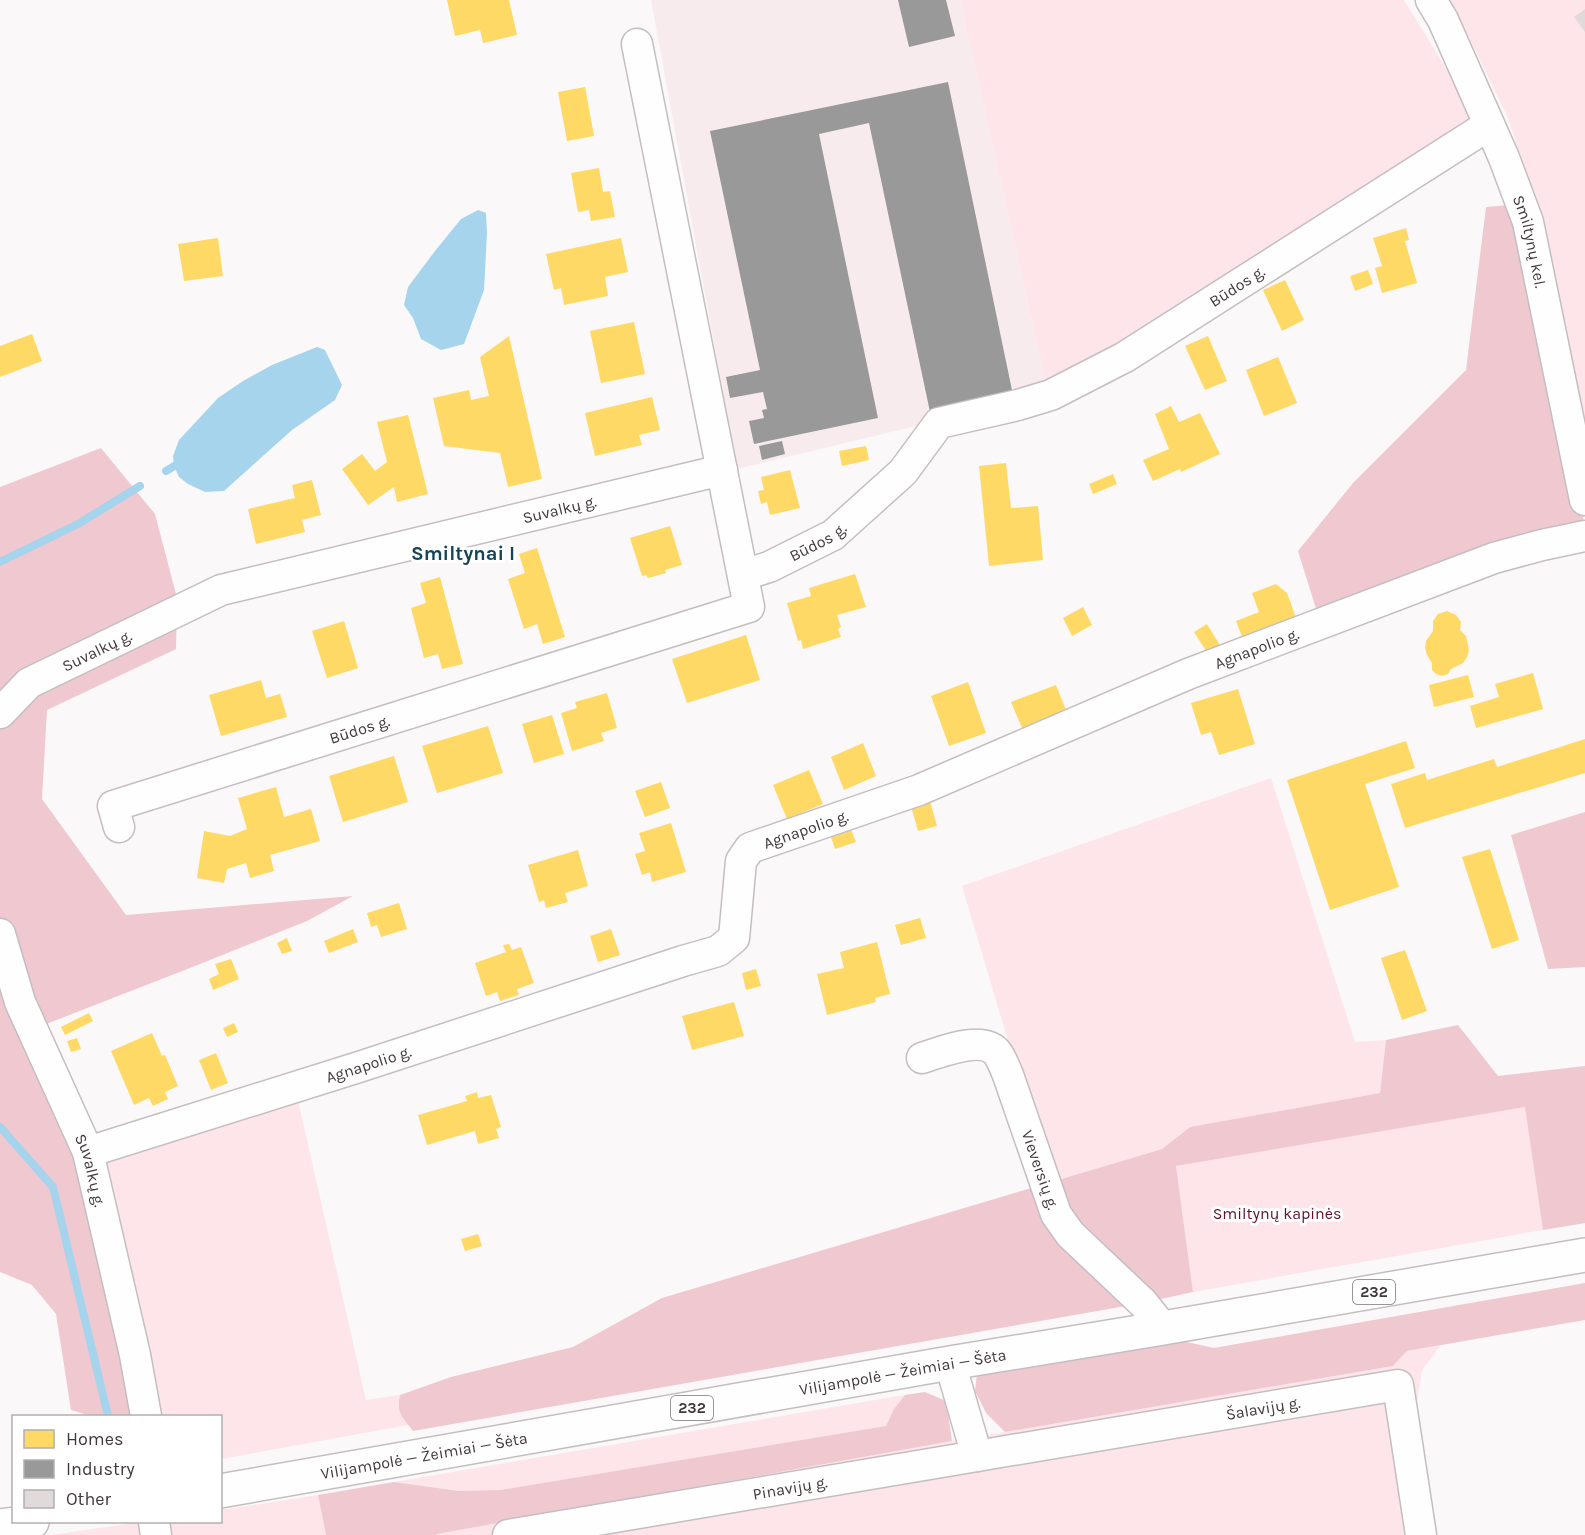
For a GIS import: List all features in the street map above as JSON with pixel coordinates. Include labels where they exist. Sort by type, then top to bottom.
[{"type":"main road","name":"Vilijampolė — Žeimiai — Šėta","points":[[222,1491],[950,1362],[1163,1328],[1585,1255]]},
{"type":"main road","points":[[0,1526],[19,1523]]},
{"type":"street","name":"Smiltynų kel.","points":[[1431,0],[1443,20],[1504,158],[1528,222],[1585,500]]},
{"type":"street","points":[[637,44],[743,576]]},
{"type":"street","name":"Būdos g.","points":[[119,827],[113,806],[749,607],[743,576],[770,567],[833,535],[903,472],[939,423],[1051,395],[1125,357],[1489,125]]},
{"type":"street","name":"Suvalkų g.","points":[[0,713],[29,683],[221,590],[722,470]]},
{"type":"street","name":"Agnapolio g.","points":[[88,1152],[718,951],[734,939],[741,861],[750,848],[918,790],[1188,675],[1494,558],[1542,544],[1585,536]]},
{"type":"street","name":"Suvalkų g.","points":[[0,934],[20,1002],[88,1152],[135,1355],[146,1415]]},
{"type":"street","name":"Vieversių g.","points":[[922,1058],[971,1044],[991,1047],[997,1053],[1008,1075],[1056,1214],[1070,1234],[1143,1303],[1163,1328]]},
{"type":"street","points":[[950,1362],[977,1456]]},
{"type":"street","name":"Šalavijų g.","points":[[977,1456],[1398,1386],[1421,1535]]},
{"type":"street","name":"Pinavijų g.","points":[[508,1535],[977,1456]]},
{"type":"shaded area","points":[[651,0],[960,0],[1047,388],[937,421],[737,469]]},
{"type":"shaded area","points":[[1510,205],[1536,300],[1584,522],[1504,539],[1318,615],[1298,551],[1353,483],[1466,370],[1486,207]]},
{"type":"shaded area","points":[[101,448],[155,514],[177,598],[176,649],[47,710],[42,799],[126,915],[353,896],[307,921],[18,1035],[74,1153],[133,1415],[88,1415],[71,1410],[56,1314],[32,1285],[0,1272],[0,487]]},
{"type":"shaded area","points":[[1585,812],[1585,967],[1548,969],[1511,835]]},
{"type":"shaded area","points":[[1458,1025],[1498,1076],[1585,1066],[1585,1223],[1543,1230],[1525,1107],[1176,1166],[1193,1292],[1143,1303],[413,1431],[401,1414],[400,1395],[451,1377],[573,1347],[662,1298],[1162,1149],[1190,1127],[1380,1093],[1386,1040]]},
{"type":"shaded area","points":[[1585,1283],[1585,1320],[1407,1351],[1393,1366],[1005,1432],[986,1413],[975,1391],[977,1373],[1182,1341],[1214,1348]]},
{"type":"shaded area","points":[[925,1392],[944,1400],[952,1441],[436,1535],[326,1535],[318,1495],[394,1482],[459,1491],[500,1490],[886,1426],[894,1409],[905,1395]]},
{"type":"green space","points":[[960,0],[1404,0],[1474,114],[1420,161],[1047,388]]},
{"type":"green space","points":[[1448,0],[1585,0],[1585,456],[1527,175],[1508,118],[1460,19]]},
{"type":"green space","points":[[1271,778],[1355,1042],[1386,1040],[1380,1093],[1190,1127],[1162,1149],[1050,1182],[962,886]]},
{"type":"green space","points":[[297,1096],[366,1400],[400,1395],[400,1411],[408,1425],[222,1459],[222,1415],[159,1415],[100,1154]]},
{"type":"green space","name":"Smiltynų kapinės","points":[[1526,1106],[1543,1230],[1193,1292],[1176,1166]]},
{"type":"green space","points":[[1440,1346],[1422,1370],[1417,1401],[1437,1535],[436,1535],[952,1441],[1393,1366],[1407,1351]]},
{"type":"green space","points":[[905,1395],[894,1409],[886,1426],[500,1490],[459,1491],[394,1482]]},
{"type":"green space","points":[[318,1495],[326,1535],[51,1535],[134,1523],[222,1523],[222,1510]]},
{"type":"water","points":[[478,210],[486,213],[484,290],[464,344],[441,350],[421,339],[413,318],[404,305],[408,287],[461,219]]},
{"type":"water","points":[[317,347],[325,350],[342,385],[335,400],[292,430],[224,491],[205,492],[179,477],[173,456],[179,440],[218,398],[272,365]]},
{"type":"building: Homes","points":[[447,0],[509,0],[517,35],[483,43],[480,30],[455,36]]},
{"type":"building: Homes","points":[[585,87],[594,136],[567,141],[558,92]]},
{"type":"building: Homes","points":[[599,168],[603,192],[610,191],[615,217],[591,221],[589,210],[578,212],[571,173]]},
{"type":"building: Homes","points":[[1406,228],[1409,240],[1405,241],[1417,283],[1382,293],[1375,268],[1382,266],[1373,238]]},
{"type":"building: Homes","points":[[218,238],[223,276],[184,281],[178,244]]},
{"type":"building: Homes","points":[[621,238],[628,272],[605,277],[608,296],[564,305],[561,288],[554,290],[546,254]]},
{"type":"building: Homes","points":[[1368,270],[1373,284],[1355,291],[1350,276]]},
{"type":"building: Homes","points":[[1285,280],[1304,320],[1282,331],[1263,290]]},
{"type":"building: Homes","points":[[634,322],[645,374],[601,383],[590,331]]},
{"type":"building: Homes","points":[[32,334],[42,361],[0,377],[0,346]]},
{"type":"building: Homes","points":[[509,336],[542,479],[508,487],[500,453],[444,446],[433,398],[469,390],[471,400],[489,396],[480,357]]},
{"type":"building: Homes","points":[[1208,336],[1227,381],[1205,390],[1185,346]]},
{"type":"building: Homes","points":[[1278,357],[1297,403],[1264,416],[1246,370]]},
{"type":"building: Homes","points":[[652,397],[660,430],[639,435],[642,445],[595,456],[585,413]]},
{"type":"building: Homes","points":[[1171,406],[1179,422],[1200,413],[1220,454],[1181,472],[1180,469],[1153,481],[1143,460],[1169,449],[1155,414]]},
{"type":"building: Homes","points":[[408,415],[428,494],[397,502],[394,487],[368,505],[342,469],[362,454],[375,471],[387,462],[377,422]]},
{"type":"building: Homes","points":[[866,446],[869,460],[842,466],[839,451]]},
{"type":"building: Homes","points":[[1006,463],[1011,508],[1038,506],[1043,560],[989,566],[979,466]]},
{"type":"building: Homes","points":[[790,470],[800,508],[770,515],[767,502],[761,504],[758,491],[764,490],[761,477]]},
{"type":"building: Homes","points":[[1113,474],[1117,484],[1093,494],[1089,484]]},
{"type":"building: Homes","points":[[312,480],[321,515],[302,520],[305,532],[256,544],[248,509],[295,498],[292,485]]},
{"type":"building: Homes","points":[[670,526],[682,565],[648,578],[646,575],[642,576],[630,538]]},
{"type":"building: Homes","points":[[537,548],[565,637],[543,644],[537,624],[524,629],[508,579],[525,573],[519,554]]},
{"type":"building: Homes","points":[[855,574],[866,607],[837,615],[841,637],[803,649],[801,640],[798,641],[787,603],[811,596],[809,588]]},
{"type":"building: Homes","points":[[440,577],[463,664],[442,669],[438,654],[424,658],[411,608],[426,603],[420,583]]},
{"type":"building: Homes","points":[[1276,584],[1287,593],[1298,623],[1244,642],[1236,621],[1259,612],[1252,593]]},
{"type":"building: Homes","points":[[1083,607],[1092,625],[1072,636],[1063,618]]},
{"type":"building: Homes","points":[[1447,611],[1456,615],[1461,622],[1460,630],[1466,636],[1469,650],[1463,663],[1442,676],[1432,670],[1432,663],[1425,648],[1426,641],[1433,631],[1433,621],[1438,614]]},
{"type":"building: Homes","points":[[344,621],[358,668],[327,678],[312,631]]},
{"type":"building: Homes","points":[[1207,624],[1221,647],[1208,654],[1194,632]]},
{"type":"building: Homes","points":[[746,635],[760,680],[687,703],[672,659]]},
{"type":"building: Homes","points":[[1533,673],[1543,709],[1476,728],[1470,706],[1499,697],[1495,684]]},
{"type":"building: Homes","points":[[1468,675],[1474,697],[1434,707],[1429,685]]},
{"type":"building: Homes","points":[[261,680],[266,698],[280,694],[287,717],[221,736],[209,695]]},
{"type":"building: Homes","points":[[968,682],[986,733],[949,746],[931,696]]},
{"type":"building: Homes","points":[[1056,685],[1066,710],[1022,728],[1011,702]]},
{"type":"building: Homes","points":[[1238,689],[1255,744],[1219,755],[1211,732],[1201,735],[1191,703]]},
{"type":"building: Homes","points":[[607,693],[617,728],[601,733],[604,741],[572,751],[561,713],[577,708],[575,702]]},
{"type":"building: Homes","points":[[552,715],[564,754],[534,763],[522,724]]},
{"type":"building: Homes","points":[[488,726],[503,773],[437,793],[422,746]]},
{"type":"building: Homes","points":[[1585,739],[1585,773],[1405,828],[1391,784],[1425,773],[1427,780],[1494,759],[1497,767]]},
{"type":"building: Homes","points":[[1406,741],[1415,768],[1365,784],[1399,887],[1330,910],[1287,780]]},
{"type":"building: Homes","points":[[863,743],[876,776],[844,790],[831,757]]},
{"type":"building: Homes","points":[[394,756],[408,802],[343,822],[329,776]]},
{"type":"building: Homes","points":[[809,770],[823,804],[787,819],[773,785]]},
{"type":"building: Homes","points":[[661,782],[670,808],[645,817],[635,791]]},
{"type":"building: Homes","points":[[276,787],[284,817],[311,809],[320,841],[270,855],[274,871],[250,878],[246,863],[227,869],[224,883],[197,878],[204,831],[230,836],[247,829],[238,798]]},
{"type":"building: Homes","points":[[930,801],[937,826],[918,831],[911,806]]},
{"type":"building: Homes","points":[[671,823],[686,872],[652,882],[650,872],[642,875],[635,854],[645,851],[639,833]]},
{"type":"building: Homes","points":[[850,827],[856,842],[835,849],[830,834]]},
{"type":"building: Homes","points":[[1490,849],[1519,940],[1492,949],[1462,857]]},
{"type":"building: Homes","points":[[578,850],[588,886],[565,893],[568,902],[546,908],[544,900],[539,902],[528,865]]},
{"type":"building: Homes","points":[[399,903],[407,929],[381,937],[377,925],[371,927],[367,913]]},
{"type":"building: Homes","points":[[920,918],[926,938],[901,945],[895,925]]},
{"type":"building: Homes","points":[[353,929],[358,942],[329,953],[324,941]]},
{"type":"building: Homes","points":[[611,929],[620,955],[598,962],[590,936]]},
{"type":"building: Homes","points":[[287,938],[292,951],[282,954],[277,943]]},
{"type":"building: Homes","points":[[877,942],[890,994],[875,998],[876,1002],[827,1015],[817,974],[844,968],[840,952]]},
{"type":"building: Homes","points":[[509,944],[512,950],[521,947],[534,983],[517,989],[519,995],[500,1001],[497,992],[486,996],[475,963],[506,952],[503,945]]},
{"type":"building: Homes","points":[[1405,950],[1427,1011],[1402,1020],[1381,958]]},
{"type":"building: Homes","points":[[231,959],[239,979],[213,990],[209,979],[219,974],[215,964]]},
{"type":"building: Homes","points":[[756,969],[761,986],[746,990],[742,973]]},
{"type":"building: Homes","points":[[734,1002],[744,1036],[692,1050],[682,1016]]},
{"type":"building: Homes","points":[[89,1013],[93,1021],[65,1035],[61,1027]]},
{"type":"building: Homes","points":[[234,1023],[238,1032],[227,1037],[223,1028]]},
{"type":"building: Homes","points":[[152,1033],[162,1056],[165,1055],[178,1086],[165,1092],[168,1099],[153,1106],[149,1098],[134,1105],[111,1051]]},
{"type":"building: Homes","points":[[77,1038],[81,1049],[71,1052],[67,1041]]},
{"type":"building: Homes","points":[[216,1053],[228,1083],[211,1090],[199,1060]]},
{"type":"building: Homes","points":[[477,1092],[478,1098],[491,1095],[501,1127],[496,1129],[499,1138],[478,1144],[475,1131],[427,1145],[418,1115],[467,1101],[465,1096]]},
{"type":"building: Homes","points":[[478,1234],[482,1246],[465,1251],[461,1239]]},
{"type":"building: Industry","points":[[898,0],[946,0],[955,36],[909,47]]},
{"type":"building: Industry","points":[[948,82],[1013,395],[930,412],[869,123],[819,134],[878,418],[754,444],[749,421],[764,418],[762,410],[767,409],[763,392],[730,398],[726,377],[760,370],[710,131]]},
{"type":"building: Industry","points":[[782,441],[785,454],[762,460],[759,446]]},
{"type":"building: Other","points":[[1585,9],[1585,32],[1574,17]]},
{"type":"waterway","points":[[166,471],[181,462]]},
{"type":"waterway","points":[[0,562],[78,524],[140,486]]},
{"type":"waterway","points":[[0,1127],[53,1187],[108,1415]]},
{"type":"district","name":"Smiltynai I","points":[[463,553]]}]
